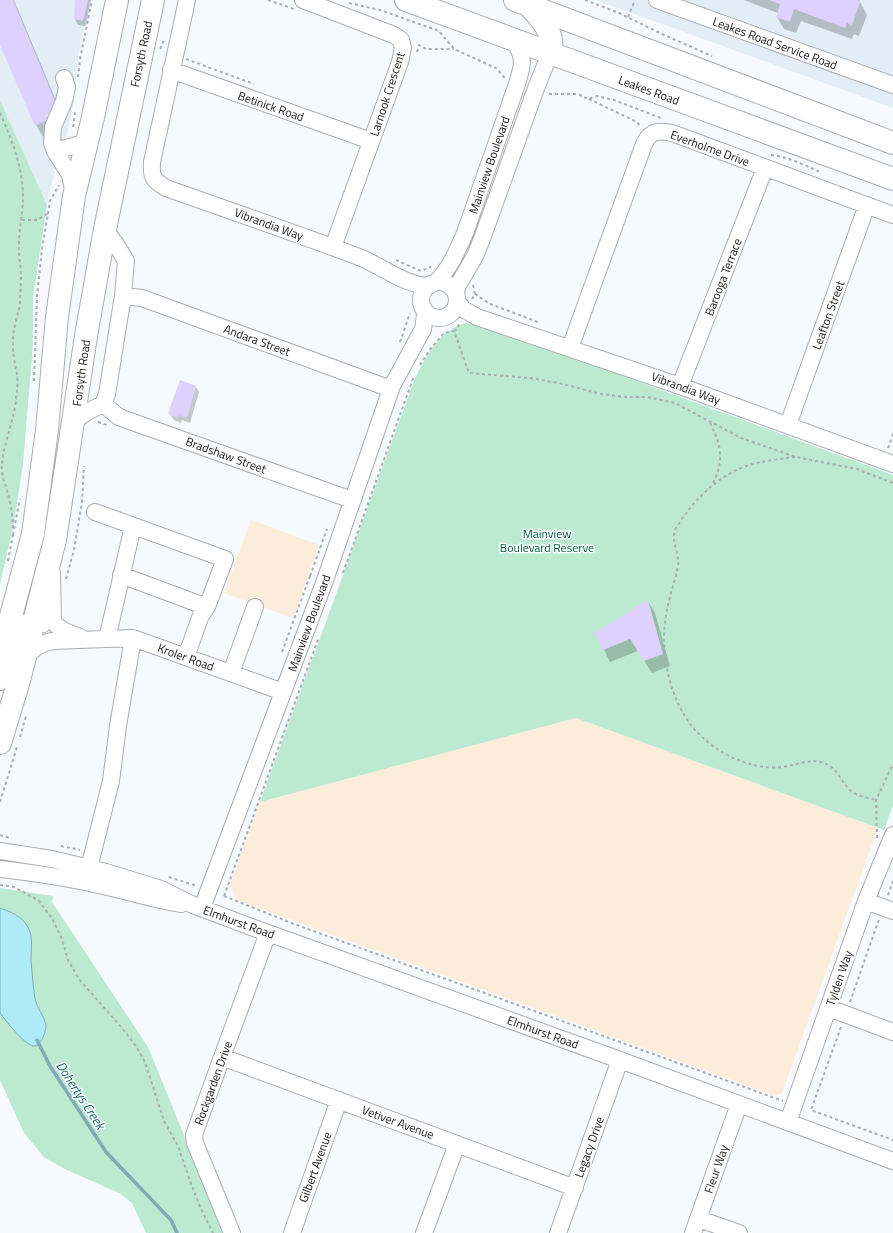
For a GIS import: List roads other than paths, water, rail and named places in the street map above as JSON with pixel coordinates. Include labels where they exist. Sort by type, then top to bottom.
[{"type":"highway","points":[[0,657],[33,534],[47,430],[57,317],[74,196],[88,142],[117,0]]},
{"type":"highway","name":"Forsyth Road","points":[[0,743],[25,658],[55,540],[86,336],[105,229],[153,0]]},
{"type":"highway","name":"Leakes Road","points":[[406,0],[893,179]]},
{"type":"highway","points":[[521,2],[540,18],[547,30],[551,39],[552,47],[550,53]]},
{"type":"highway","points":[[521,2],[893,144]]},
{"type":"street","points":[[171,70],[187,0]]},
{"type":"street","name":"Leakes Road Service Road","points":[[659,0],[893,85]]},
{"type":"street","name":"Larnook Crescent","points":[[300,5],[394,35],[401,40],[403,48],[333,247]]},
{"type":"street","name":"Mainview Boulevard","points":[[432,285],[445,273],[458,250],[517,84],[523,64],[522,56],[514,40]]},
{"type":"street","name":"Mainview Boulevard","points":[[456,298],[457,287],[475,256],[482,239],[550,53]]},
{"type":"street","name":"Betinick Road","points":[[171,70],[371,141]]},
{"type":"street","name":"Vibrandia Way","points":[[171,70],[152,162],[151,174],[154,180],[166,188],[364,259],[388,264],[413,283],[432,285]]},
{"type":"street","points":[[64,78],[67,87],[64,101],[53,127],[52,143],[70,176],[74,196]]},
{"type":"street","name":"Everholme Drive","points":[[570,348],[644,144],[649,136],[655,132],[662,131],[672,133],[893,215]]},
{"type":"street","points":[[55,151],[88,142]]},
{"type":"street","name":"Barooga Terrace","points":[[680,386],[765,168]]},
{"type":"street","name":"Leafton Street","points":[[788,425],[867,205]]},
{"type":"street","points":[[74,421],[103,404],[107,394],[123,296],[126,261],[105,229]]},
{"type":"street","name":"Vibrandia Way","points":[[388,264],[410,289],[418,308]]},
{"type":"street","points":[[442,283],[453,289],[456,298],[455,309],[446,317],[432,316],[418,308],[423,294],[432,285],[442,283]]},
{"type":"street","name":"Andara Street","points":[[123,296],[142,298],[391,389]]},
{"type":"street","name":"Vibrandia Way","points":[[456,298],[462,309],[477,317],[680,386],[788,425],[890,457]]},
{"type":"street","name":"Mainview Boulevard","points":[[418,308],[425,315],[418,339]]},
{"type":"street","name":"Vibrandia Way","points":[[446,317],[477,317]]},
{"type":"street","name":"Mainview Boulevard","points":[[197,907],[209,890],[324,583],[391,389],[404,360],[418,339],[432,323],[446,317]]},
{"type":"street","name":"Bradshaw Street","points":[[103,404],[119,417],[352,500]]},
{"type":"street","points":[[95,512],[225,559],[207,606],[201,615],[186,657]]},
{"type":"street","points":[[107,639],[133,526]]},
{"type":"street","points":[[55,540],[52,569],[53,621],[57,627],[63,630]]},
{"type":"street","points":[[121,576],[207,606]]},
{"type":"street","points":[[231,673],[255,607]]},
{"type":"street","points":[[0,682],[21,625],[26,622],[35,621],[86,639]]},
{"type":"street","points":[[91,861],[111,781],[118,726],[133,638]]},
{"type":"street","name":"Kroler Road","points":[[25,658],[33,648],[42,643],[86,639],[133,638],[283,692]]},
{"type":"street","name":"Tylden Way","points":[[788,1122],[866,901],[893,835]]},
{"type":"street","name":"Elmhurst Road","points":[[0,851],[52,858],[91,861],[161,889],[197,907],[620,1060],[893,1161]]},
{"type":"street","name":"Elmhurst Road","points":[[0,869],[48,875],[104,886],[157,900],[197,907]]},
{"type":"street","points":[[866,901],[893,910]]},
{"type":"street","name":"Rockgarden Drive","points":[[232,1233],[195,1143],[194,1135],[268,933]]},
{"type":"street","points":[[829,1008],[893,1032]]},
{"type":"street","name":"Vetiver Avenue","points":[[222,1057],[575,1188]]},
{"type":"street","name":"Legacy Drive","points":[[558,1233],[620,1060]]},
{"type":"street","name":"Gilbert Avenue","points":[[292,1233],[339,1100]]},
{"type":"street","name":"Fleur Way","points":[[696,1226],[739,1104]]},
{"type":"street","points":[[424,1233],[457,1144]]},
{"type":"street","points":[[696,1226],[738,1233]]},
{"type":"water","points":[[0,908],[18,916],[29,928],[32,941],[31,959],[35,999],[46,1025],[42,1040],[35,1046],[27,1043],[0,1013]]},
{"type":"waterway","name":"Dohertys Creek","points":[[37,1040],[50,1066],[106,1152],[171,1220],[177,1233]]},
{"type":"park label","name":"Mainview Boulevard Reserve","points":[[547,540]]}]
